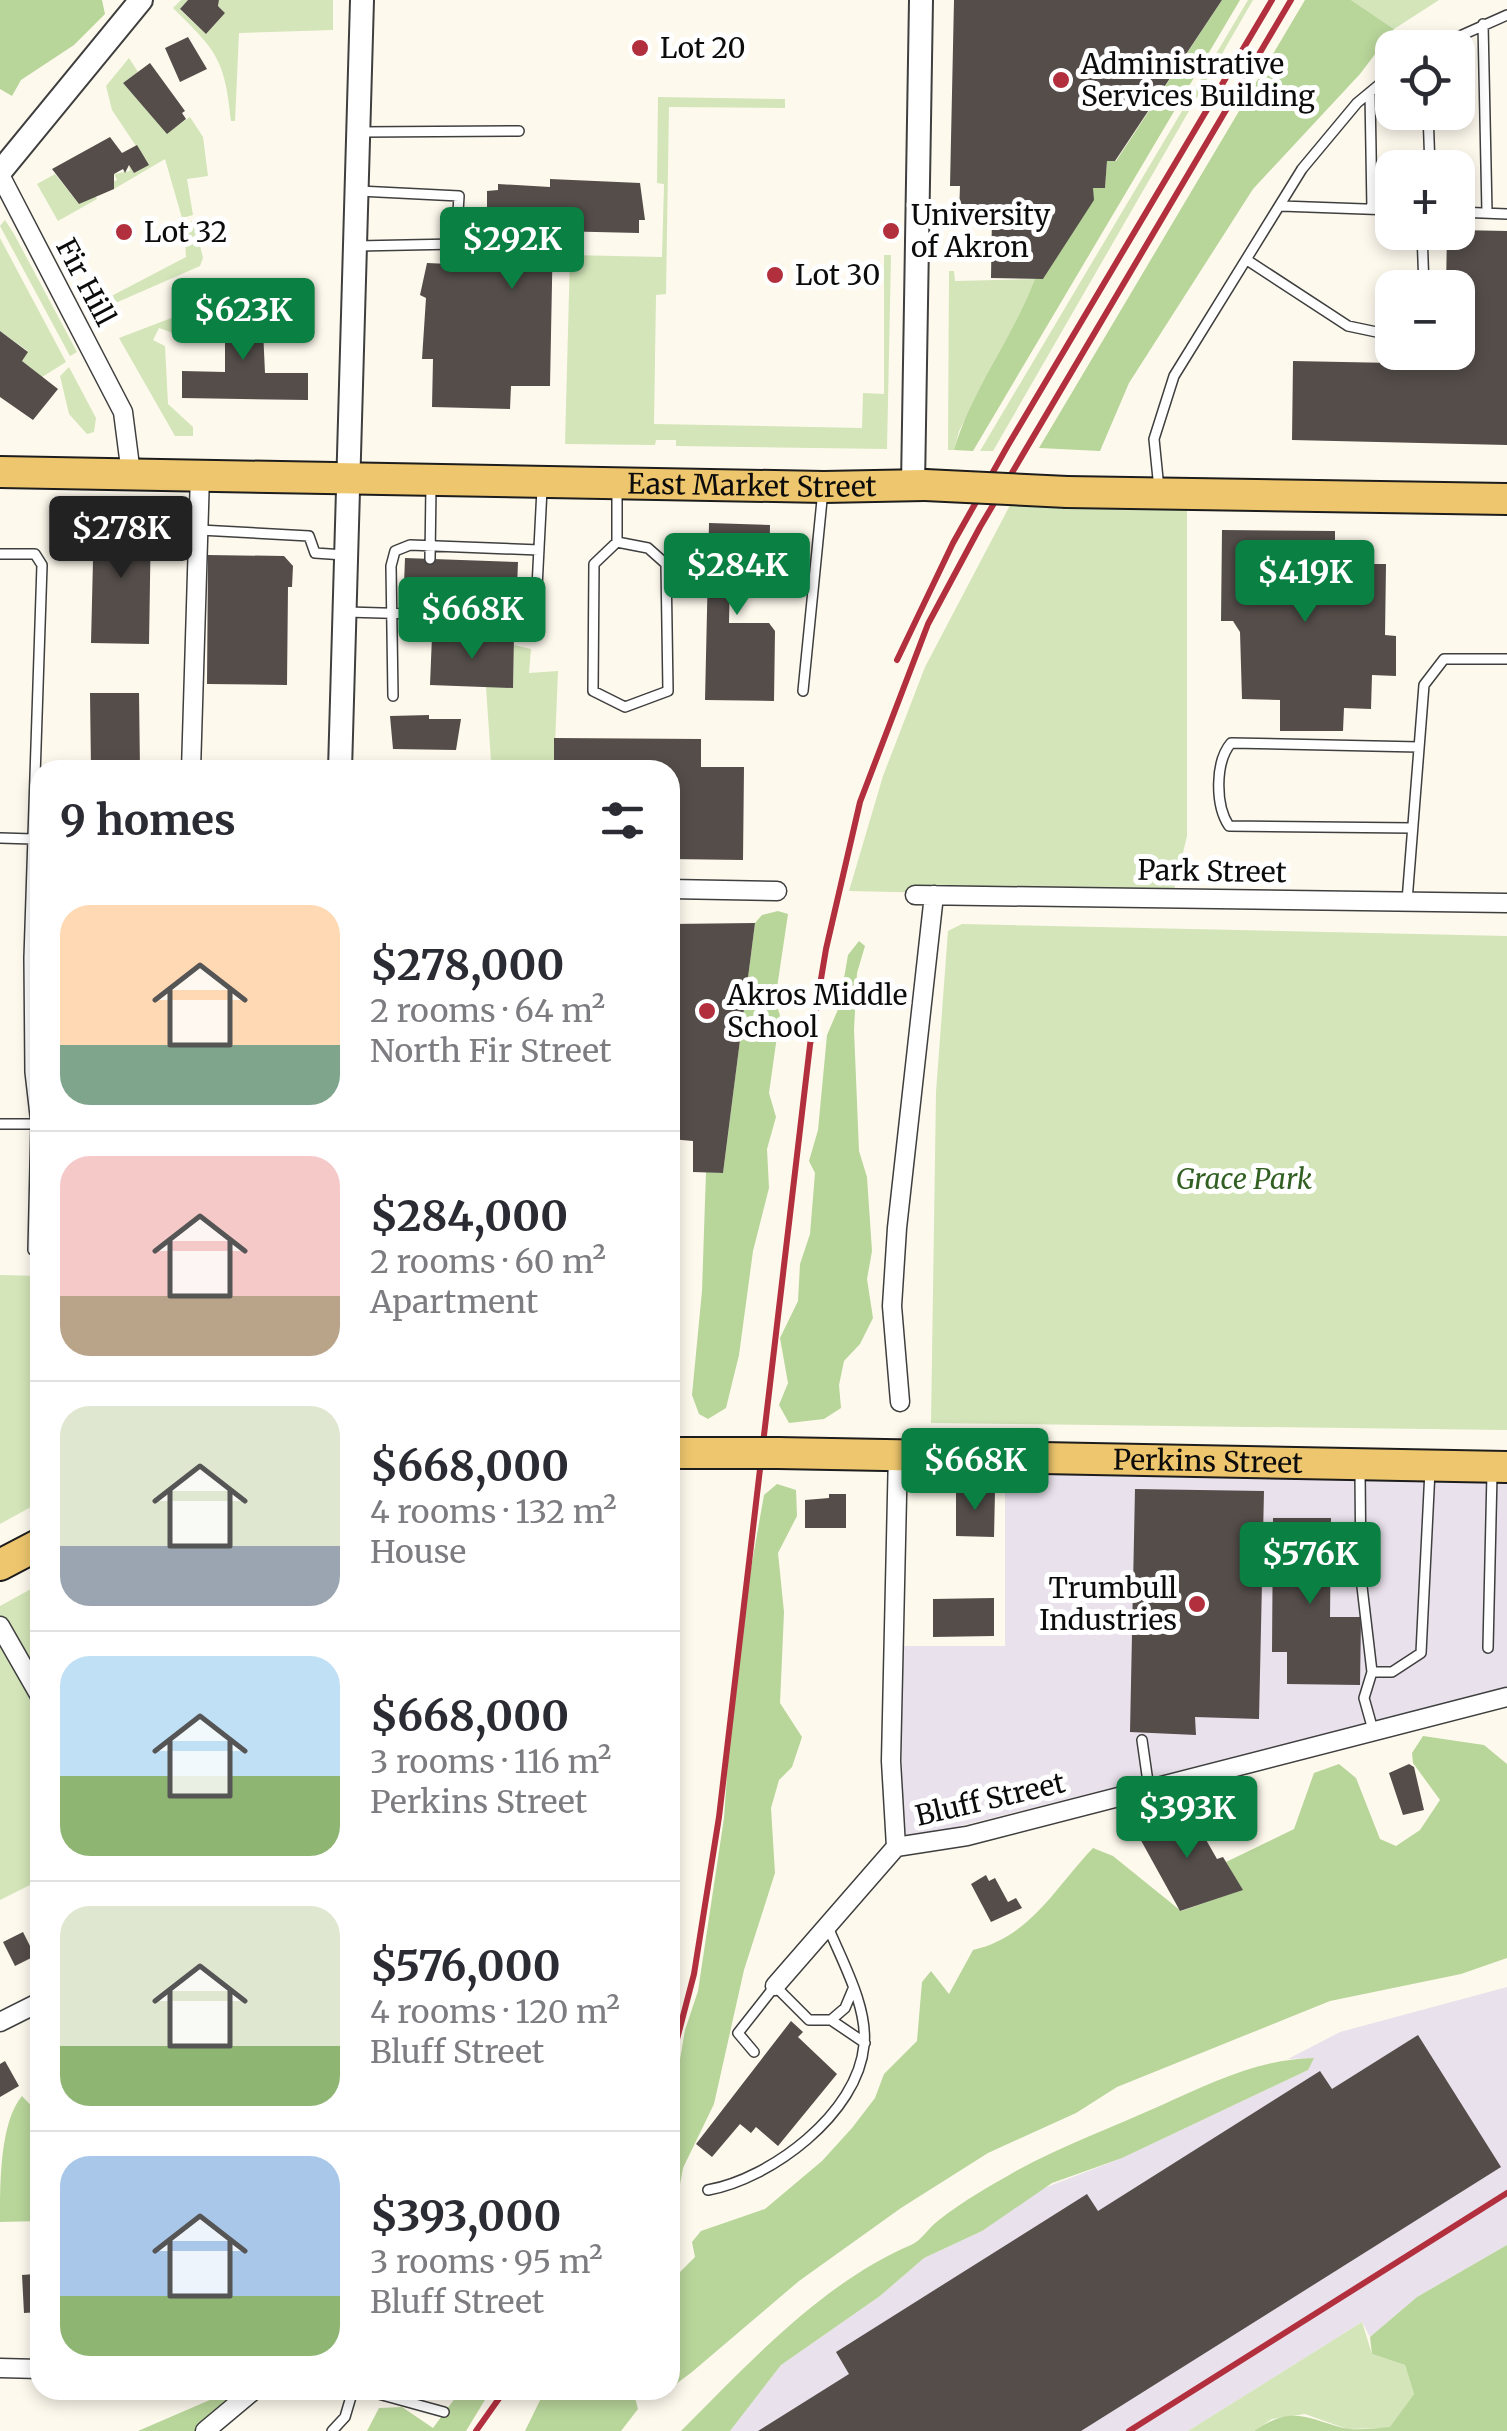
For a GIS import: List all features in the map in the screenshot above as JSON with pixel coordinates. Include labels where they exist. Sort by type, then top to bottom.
[{"type":"main road","name":"East Market Street","points":[[0,472],[1507,498]]},
{"type":"main road","name":"Perkins Street","points":[[680,1452],[898,1452],[1500,1467]]},
{"type":"main road","points":[[0,1565],[30,1549]]},
{"type":"street","points":[[0,173],[141,0]]},
{"type":"street","points":[[340,760],[362,0]]},
{"type":"street","points":[[919,485],[921,0]]},
{"type":"street","name":"Fir Hill","points":[[0,173],[123,412],[131,474]]},
{"type":"street","points":[[191,760],[200,475]]},
{"type":"street","points":[[680,889],[778,891]]},
{"type":"street","name":"Park Street","points":[[900,1402],[892,1306],[924,895],[1507,903]]},
{"type":"street","points":[[896,1848],[891,1761],[898,1452]]},
{"type":"street","points":[[0,1626],[30,1678]]},
{"type":"street","name":"Bluff Street","points":[[775,1986],[896,1848],[967,1836],[1507,1697]]},
{"type":"street","points":[[0,2022],[30,2007]]},
{"type":"street","points":[[0,2368],[30,2369]]},
{"type":"street","points":[[205,2431],[242,2400]]},
{"type":"lane","points":[[1470,30],[1507,15]]},
{"type":"lane","points":[[1483,24],[1487,214]]},
{"type":"lane","points":[[1160,493],[1154,439],[1174,376],[1328,134],[1375,88]]},
{"type":"lane","points":[[1370,92],[1372,209]]},
{"type":"lane","points":[[360,132],[520,131]]},
{"type":"lane","points":[[357,246],[456,244],[459,196],[358,191]]},
{"type":"lane","points":[[1281,206],[1375,209]]},
{"type":"lane","points":[[1475,213],[1507,214]]},
{"type":"lane","points":[[1247,260],[1348,326],[1375,332]]},
{"type":"lane","points":[[430,559],[432,478]]},
{"type":"lane","points":[[344,612],[520,617],[536,607],[543,482]]},
{"type":"lane","points":[[617,483],[617,542],[594,564],[593,691],[624,706],[668,690],[666,564],[648,548],[617,542]]},
{"type":"lane","points":[[804,691],[824,487]]},
{"type":"lane","points":[[200,530],[309,536],[315,552],[346,555]]},
{"type":"lane","points":[[393,696],[391,614],[396,551],[410,545],[539,550]]},
{"type":"lane","points":[[452,546],[452,560]]},
{"type":"lane","points":[[474,547],[474,560]]},
{"type":"lane","points":[[500,548],[500,561]]},
{"type":"lane","points":[[0,554],[35,554],[42,566],[36,760]]},
{"type":"lane","points":[[428,615],[429,585]]},
{"type":"lane","points":[[449,615],[451,586]]},
{"type":"lane","points":[[474,586],[474,616]]},
{"type":"lane","points":[[498,587],[498,616]]},
{"type":"lane","points":[[1406,902],[1424,685],[1444,659],[1507,659]]},
{"type":"lane","points":[[1412,828],[1228,826],[1221,814],[1221,756],[1231,743],[1419,747]]},
{"type":"lane","points":[[0,838],[30,839]]},
{"type":"lane","points":[[0,1124],[30,1124]]},
{"type":"lane","points":[[1360,1464],[1361,1578],[1372,1672],[1364,1698],[1373,1730]]},
{"type":"lane","points":[[1372,1672],[1392,1672],[1421,1653],[1430,1465]]},
{"type":"lane","points":[[1488,1648],[1500,1467]]},
{"type":"lane","points":[[1142,1740],[1149,1789]]},
{"type":"lane","points":[[708,2190],[742,2184],[814,2135],[842,2100],[860,2064],[864,2043],[854,1989],[827,1924]]},
{"type":"lane","points":[[754,2052],[738,2032],[775,1986],[809,2020],[830,2020],[864,2043]]},
{"type":"lane","points":[[830,2020],[845,2008],[854,1989]]},
{"type":"lane","points":[[332,2431],[345,2417],[350,2400]]},
{"type":"lane","points":[[400,2400],[444,2412]]},
{"type":"shaded area","points":[[1005,1463],[1507,1477],[1507,1689],[904,1840],[899,1646],[1005,1646]]},
{"type":"shaded area","points":[[1507,1987],[1507,2245],[1417,2297],[1370,2337],[1362,2322],[1188,2431],[730,2431],[781,2365],[880,2296],[924,2258],[982,2231],[1034,2192],[1122,2158],[1308,2070],[1313,2058],[1288,2059],[1340,2032]]},
{"type":"green space","points":[[0,0],[102,0],[105,14],[74,45],[21,80],[12,96],[0,89]]},
{"type":"green space","points":[[181,0],[188,0],[180,10],[206,34],[225,13],[218,6],[219,0],[333,0],[333,30],[239,33],[235,121],[231,121],[222,70],[200,35],[173,8]]},
{"type":"green space","points":[[1222,0],[1240,0],[973,451],[954,450],[971,406],[1035,279],[1043,279],[1093,200],[1093,188],[1105,188],[1107,161],[1116,161]]},
{"type":"green space","points":[[1248,0],[1253,0],[993,451],[980,451]]},
{"type":"green space","points":[[1305,0],[1351,0],[1394,29],[1375,30],[1375,54],[1360,74],[1253,189],[1129,383],[1100,451],[1039,448]]},
{"type":"green space","points":[[1351,0],[1439,0],[1394,29]]},
{"type":"green space","points":[[129,58],[138,72],[123,83],[167,133],[190,117],[203,137],[208,176],[187,179],[193,215],[182,218],[165,159],[114,189],[111,183],[117,180],[114,174],[130,171],[129,165],[134,173],[148,164],[112,110],[106,86]]},
{"type":"green space","points":[[658,97],[785,99],[785,108],[669,107],[666,294],[656,295],[654,424],[862,428],[863,393],[884,394],[884,255],[891,255],[887,449],[676,446],[676,440],[656,440],[655,445],[565,444],[570,255],[662,257],[664,184],[657,183]]},
{"type":"green space","points":[[55,174],[79,204],[95,195],[97,199],[58,221],[37,184]]},
{"type":"green space","points":[[5,220],[77,352],[70,356],[0,226]]},
{"type":"green space","points":[[194,220],[203,258],[200,266],[104,308],[100,302],[186,257],[184,225]]},
{"type":"green space","points":[[0,238],[66,362],[42,377],[22,361],[28,351],[0,331]]},
{"type":"green space","points":[[949,271],[954,271],[955,281],[1035,279],[1029,301],[959,431],[954,450],[948,450]]},
{"type":"green space","points":[[195,309],[197,313],[174,322],[176,334],[159,328],[153,340],[165,346],[168,404],[193,427],[193,436],[175,436],[119,338]]},
{"type":"green space","points":[[69,367],[96,418],[94,432],[87,434],[69,414],[60,376]]},
{"type":"green space","points":[[1018,490],[1187,493],[1187,836],[1172,898],[849,891],[883,776],[925,667]]},
{"type":"green space","points":[[514,645],[531,649],[529,673],[558,671],[554,760],[491,760],[486,687],[513,687]]},
{"type":"green space","points":[[778,911],[788,914],[775,1001],[780,1015],[769,1093],[776,1117],[767,1149],[769,1188],[753,1251],[739,1355],[726,1408],[708,1419],[699,1414],[692,1395],[702,1291],[706,1172],[723,1173],[755,923],[762,915]]},
{"type":"green space","name":"Grace Park","points":[[962,924],[1507,936],[1507,1430],[931,1423],[936,1092],[948,931]]},
{"type":"green space","points":[[859,941],[865,946],[857,973],[854,1030],[859,1151],[867,1177],[872,1251],[867,1279],[873,1318],[860,1344],[844,1361],[839,1385],[841,1408],[824,1419],[789,1423],[779,1405],[788,1383],[780,1338],[798,1301],[800,1264],[810,1234],[815,1173],[809,1161],[818,1130],[827,1035],[839,1007],[848,955]]},
{"type":"green space","points":[[0,1275],[30,1276],[30,1508],[0,1524]]},
{"type":"green space","points":[[777,1484],[796,1490],[797,1516],[778,1553],[784,1612],[780,1703],[802,1737],[792,1767],[779,1780],[771,1808],[775,1873],[744,1970],[714,2104],[683,2168],[680,2184],[680,2059],[698,1991],[724,1818],[732,1705],[764,1495]]},
{"type":"green space","points":[[30,1590],[30,1885],[0,1900],[0,1606]]},
{"type":"green space","points":[[1423,1736],[1484,1745],[1507,1764],[1507,1958],[1461,1974],[1330,2001],[1117,2087],[1076,2113],[988,2153],[901,2208],[799,2281],[680,2381],[680,2272],[695,2257],[692,2242],[701,2231],[765,2209],[822,2161],[852,2128],[875,2098],[884,2074],[917,2041],[922,1982],[931,1971],[949,1994],[973,1950],[993,1944],[1026,1923],[1093,1848],[1113,1856],[1181,1911],[1242,1890],[1226,1862],[1294,1829],[1314,1773],[1339,1764],[1356,1778],[1380,1839],[1396,1846],[1420,1830],[1440,1800],[1413,1763],[1412,1753]]},
{"type":"green space","points":[[1314,2058],[1308,2070],[1122,2158],[1052,2183],[982,2231],[924,2258],[880,2296],[781,2365],[730,2431],[681,2431],[760,2352],[817,2303],[878,2261],[915,2243],[939,2220],[987,2188],[1052,2153],[1217,2081],[1274,2063]]},
{"type":"green space","points":[[22,2096],[30,2104],[30,2221],[0,2222],[5,2137]]},
{"type":"green space","points":[[1507,2245],[1507,2431],[1254,2431],[1288,2416],[1348,2429],[1390,2427],[1414,2394],[1405,2365],[1372,2354],[1370,2337],[1417,2297]]},
{"type":"green space","points":[[1362,2322],[1372,2354],[1405,2365],[1414,2394],[1390,2428],[1347,2429],[1305,2414],[1272,2419],[1254,2431],[1188,2431]]},
{"type":"green space","points":[[210,2400],[228,2400],[232,2415],[208,2431],[138,2431]]},
{"type":"green space","points":[[454,2400],[485,2400],[466,2431],[367,2431],[379,2408],[402,2407],[433,2428]]},
{"type":"green space","points":[[540,2400],[636,2400],[638,2409],[621,2431],[525,2431]]},
{"type":"building","points":[[188,0],[219,0],[218,6],[225,13],[206,34],[180,9]]},
{"type":"building","name":"Administrative Services Building","points":[[954,0],[1222,0],[1115,161],[1107,161],[1105,188],[1093,188],[1094,200],[1043,279],[991,278],[992,215],[959,215],[960,186],[950,186]]},
{"type":"building","points":[[188,37],[207,69],[180,82],[165,48]]},
{"type":"building","points":[[150,63],[185,111],[182,113],[186,119],[167,134],[123,83]]},
{"type":"building","points":[[110,137],[122,153],[137,145],[149,165],[134,173],[129,165],[125,173],[123,169],[114,174],[114,189],[79,204],[52,169]]},
{"type":"building","points":[[550,179],[640,183],[645,220],[639,220],[639,233],[553,231],[550,386],[511,386],[510,409],[432,407],[433,359],[422,359],[426,298],[420,295],[427,263],[472,265],[477,257],[491,257],[491,265],[520,265],[520,224],[487,224],[487,191],[498,190],[498,184],[550,187]]},
{"type":"building","points":[[1475,230],[1507,231],[1507,445],[1292,440],[1293,361],[1375,363],[1375,370],[1475,370],[1475,270],[1446,270],[1447,250],[1475,250]]},
{"type":"building","points":[[209,306],[262,308],[265,373],[308,373],[308,400],[182,398],[182,371],[225,372],[225,333],[208,333]]},
{"type":"building","points":[[0,331],[28,352],[22,361],[58,389],[33,420],[0,397]]},
{"type":"building","points":[[94,518],[151,519],[149,644],[91,643]]},
{"type":"building","points":[[709,523],[770,525],[769,577],[730,576],[729,623],[769,623],[775,631],[774,701],[705,700]]},
{"type":"building","points":[[1222,530],[1335,531],[1335,564],[1386,564],[1385,635],[1396,636],[1396,676],[1372,675],[1371,709],[1344,708],[1343,731],[1280,731],[1280,700],[1242,699],[1240,632],[1233,621],[1221,621]]},
{"type":"building","points":[[208,555],[284,556],[293,566],[292,587],[288,587],[287,685],[207,684]]},
{"type":"building","points":[[405,558],[518,562],[517,588],[404,584]]},
{"type":"building","points":[[432,636],[514,638],[513,688],[430,685]]},
{"type":"building","points":[[90,693],[139,693],[140,760],[91,760]]},
{"type":"building","points":[[429,715],[429,719],[461,719],[456,750],[393,749],[390,716]]},
{"type":"building","points":[[554,738],[701,739],[701,767],[744,767],[743,860],[680,859],[680,760],[554,760]]},
{"type":"building","name":"Akros Middle School","points":[[755,923],[723,1173],[693,1172],[693,1141],[680,1140],[680,924]]},
{"type":"building","name":"Trumbull Industries","points":[[1135,1489],[1264,1491],[1259,1719],[1195,1717],[1196,1735],[1130,1732]]},
{"type":"building","points":[[956,1490],[995,1491],[994,1537],[956,1536]]},
{"type":"building","points":[[829,1494],[846,1494],[846,1528],[805,1528],[805,1500],[829,1498]]},
{"type":"building","points":[[1273,1518],[1331,1518],[1330,1617],[1361,1617],[1360,1685],[1287,1684],[1287,1652],[1272,1652]]},
{"type":"building","points":[[994,1598],[994,1636],[933,1637],[933,1599]]},
{"type":"building","points":[[1409,1764],[1414,1767],[1424,1810],[1403,1815],[1389,1773]]},
{"type":"building","points":[[1189,1810],[1217,1859],[1223,1857],[1243,1890],[1180,1911],[1133,1826]]},
{"type":"building","points":[[986,1875],[989,1881],[995,1878],[1008,1902],[1016,1898],[1022,1908],[991,1922],[971,1884]]},
{"type":"building","points":[[23,1932],[30,1946],[30,1958],[15,1966],[3,1942]]},
{"type":"building","points":[[791,2021],[803,2032],[798,2037],[837,2074],[778,2146],[756,2127],[751,2133],[740,2124],[712,2157],[696,2144]]},
{"type":"building","points":[[1418,2035],[1501,2167],[1081,2431],[758,2431],[849,2374],[836,2352],[1087,2194],[1098,2211],[1320,2071],[1332,2089]]},
{"type":"building","points":[[5,2061],[19,2086],[0,2097],[0,2064]]},
{"type":"building","points":[[30,2274],[30,2313],[24,2313],[22,2275]]},
{"type":"railway","points":[[897,660],[953,543],[1007,447],[1272,0]]},
{"type":"railway","points":[[680,2028],[694,1974],[719,1817],[810,1045],[826,949],[860,802],[928,624],[980,527],[1291,0]]},
{"type":"railway","points":[[1129,2431],[1507,2193]]},
{"type":"railway","points":[[476,2431],[498,2400]]},
{"type":"place","name":"Lot 20","points":[[640,48]]},
{"type":"place","name":"Administrative Services Building","points":[[1061,80]]},
{"type":"place","name":"University of Akron","points":[[891,231]]},
{"type":"place","name":"Lot 32","points":[[124,232]]},
{"type":"place","name":"Lot 30","points":[[775,275]]},
{"type":"place","name":"Akros Middle School","points":[[707,1011]]},
{"type":"place","name":"Trumbull Industries","points":[[1197,1604]]}]
